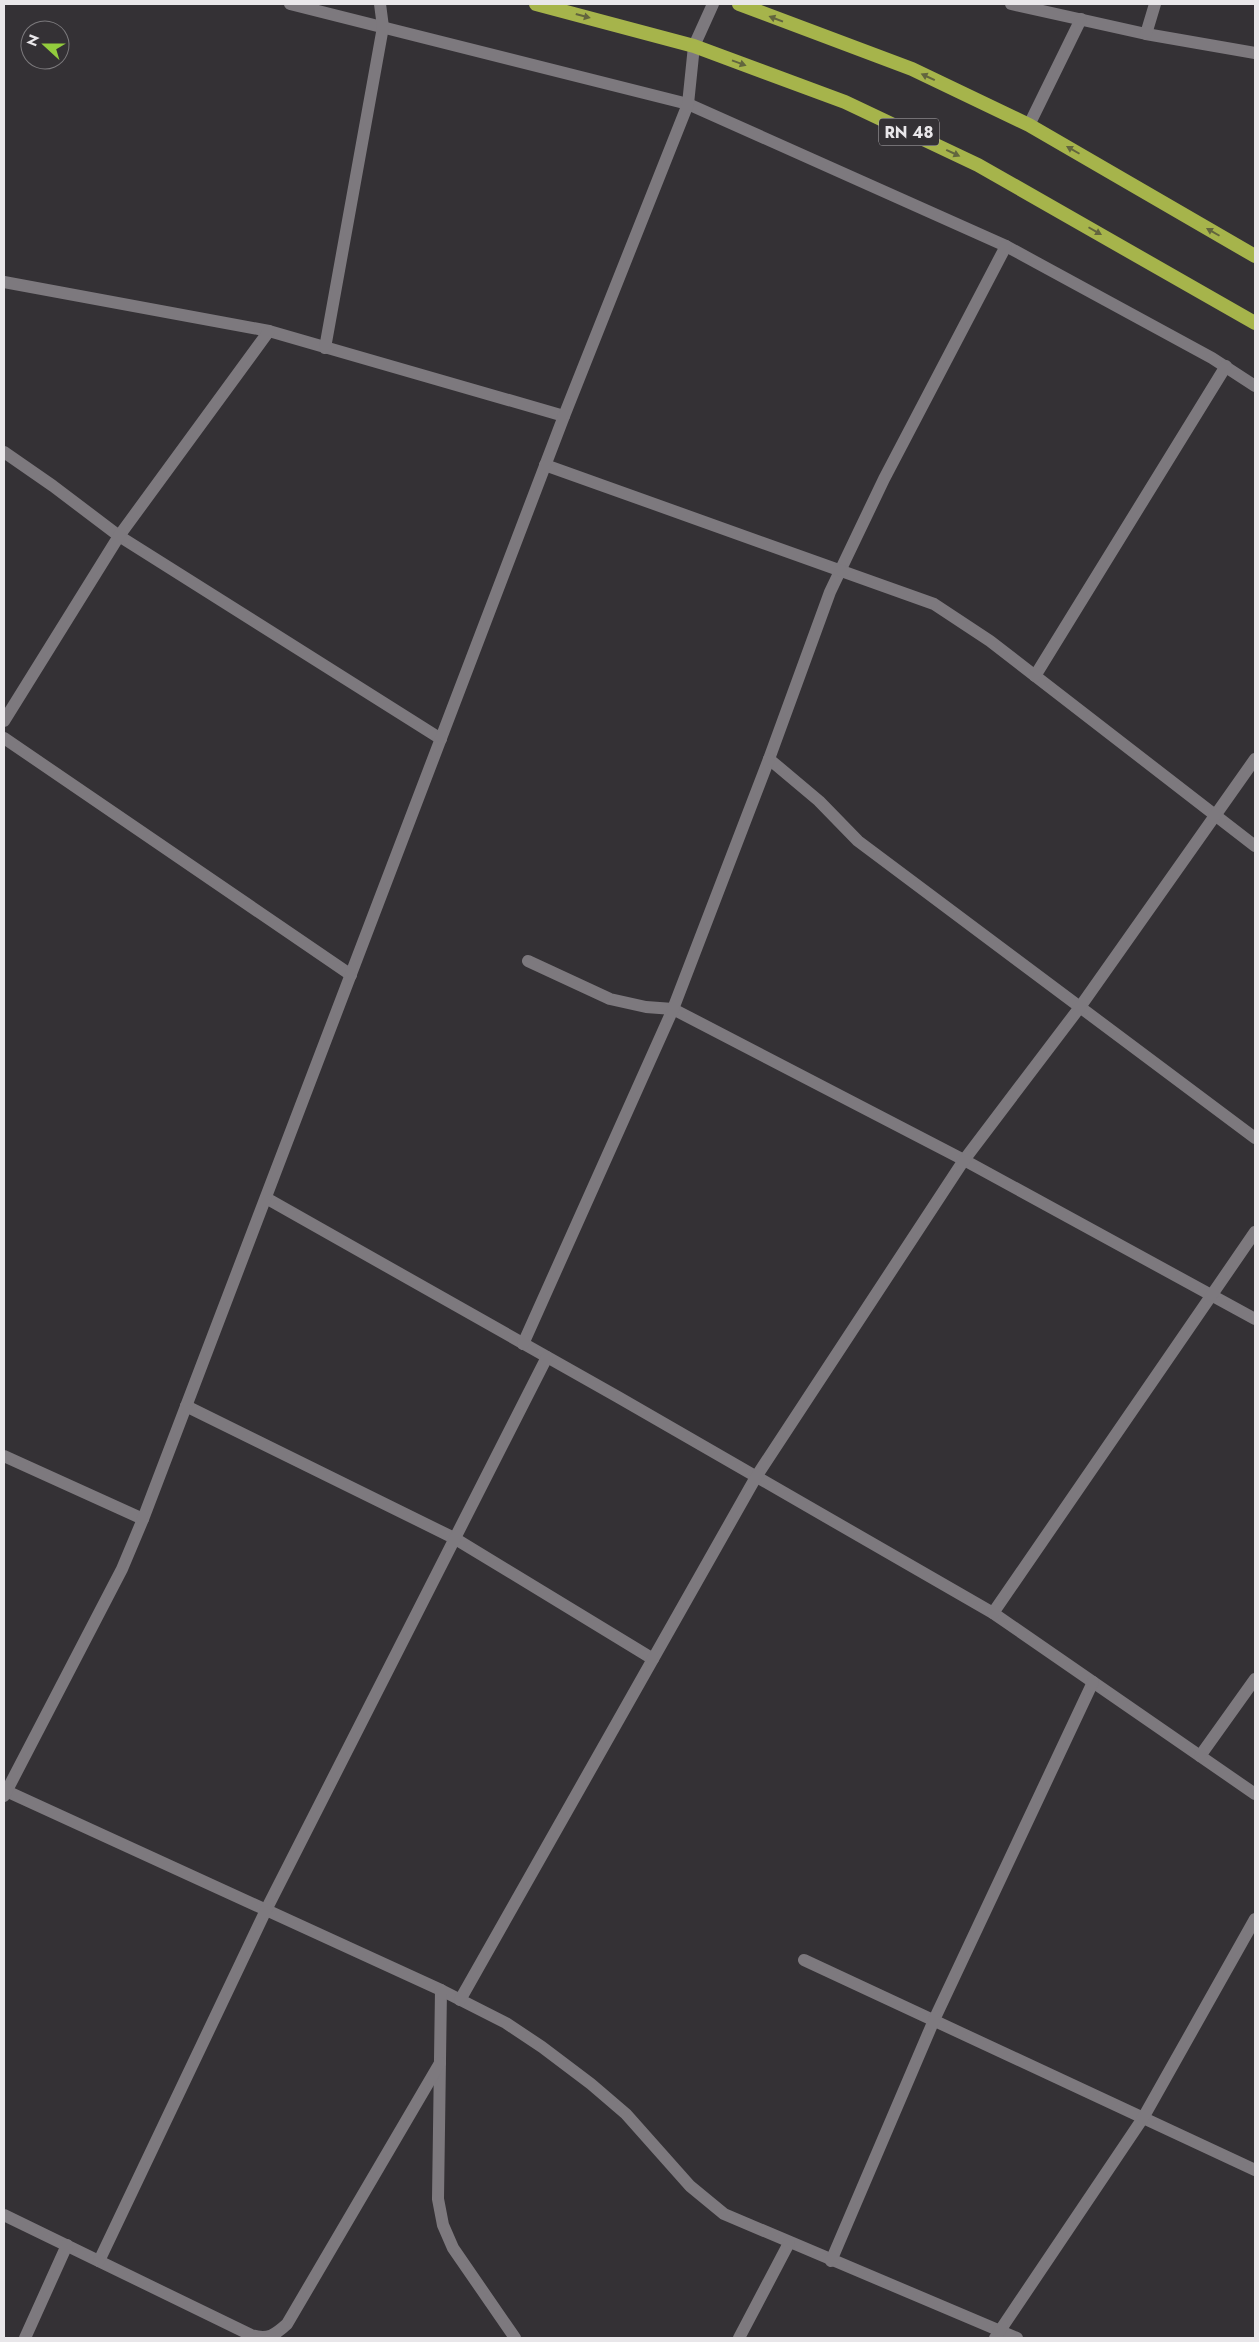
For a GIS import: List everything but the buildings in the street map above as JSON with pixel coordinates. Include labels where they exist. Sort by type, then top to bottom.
[{"type":"highway","name":"RN 48","points":[[536,4],[694,46],[845,102],[978,165],[1255,323]]},
{"type":"highway","points":[[739,4],[912,69],[1029,125],[1255,256]]},
{"type":"street","points":[[290,4],[688,104],[1006,246],[1226,366],[1255,386]]},
{"type":"street","points":[[325,348],[383,27],[380,4]]},
{"type":"street","points":[[713,4],[694,46],[688,104],[545,465],[143,1519],[122,1569],[5,1792],[441,1990],[506,2023],[591,2084],[626,2114],[690,2186],[724,2214],[998,2335],[1017,2338]]},
{"type":"street","points":[[1011,4],[1146,34],[1255,53]]},
{"type":"street","points":[[1146,34],[1155,4]]},
{"type":"street","points":[[1029,125],[1081,19]]},
{"type":"street","points":[[523,1344],[673,1009],[769,759],[826,601],[884,479],[1006,246]]},
{"type":"street","points":[[4,282],[268,332],[564,416]]},
{"type":"street","points":[[4,721],[119,536],[268,332]]},
{"type":"street","points":[[1035,676],[1226,366]]},
{"type":"street","points":[[4,452],[119,536],[441,739]]},
{"type":"street","points":[[545,465],[839,572],[934,604],[990,641],[1255,846]]},
{"type":"street","points":[[4,738],[351,974]]},
{"type":"street","points":[[769,759],[819,801],[858,841],[1255,1138]]},
{"type":"street","points":[[460,2000],[756,1477],[964,1160],[1080,1007],[1255,759]]},
{"type":"street","points":[[528,962],[610,999],[646,1007],[673,1009],[964,1160],[1255,1319]]},
{"type":"street","points":[[266,1198],[993,1613],[1255,1794]]},
{"type":"street","points":[[993,1613],[1255,1232]]},
{"type":"street","points":[[99,2261],[266,1910],[547,1357]]},
{"type":"street","points":[[186,1406],[454,1538],[652,1660]]},
{"type":"street","points":[[4,1456],[143,1519]]},
{"type":"street","points":[[1200,1756],[1255,1679]]},
{"type":"street","points":[[832,2261],[934,2020],[1093,1682]]},
{"type":"street","points":[[998,2335],[1143,2118],[1255,1919]]},
{"type":"street","points":[[804,1960],[1255,2170]]},
{"type":"street","points":[[441,1990],[438,2199],[443,2225],[453,2248],[515,2338]]},
{"type":"street","points":[[4,2215],[252,2335],[263,2338],[276,2335],[287,2324],[440,2063]]},
{"type":"street","points":[[739,2338],[790,2243]]},
{"type":"street","points":[[25,2338],[67,2246]]}]
